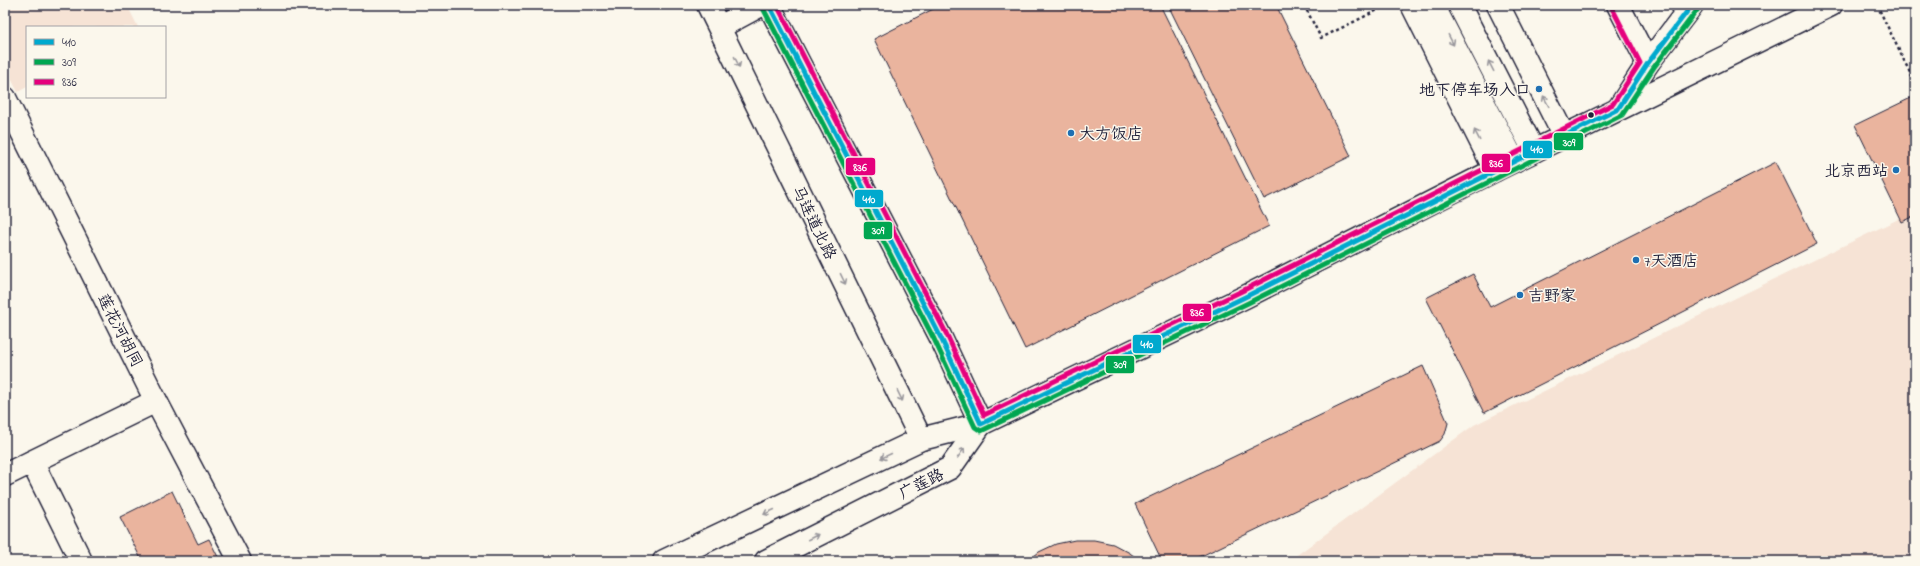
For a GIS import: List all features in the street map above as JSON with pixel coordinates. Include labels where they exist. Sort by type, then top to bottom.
[{"type":"street","name":"马连道北路","points":[[708,5],[921,439]]},
{"type":"street","points":[[720,27],[761,5]]},
{"type":"street","points":[[664,561],[921,439],[981,424],[940,336],[769,5]]},
{"type":"street","points":[[1412,5],[1504,165]]},
{"type":"street","points":[[1433,5],[1504,165]]},
{"type":"street","points":[[1460,5],[1534,151]]},
{"type":"street","points":[[1498,5],[1564,136]]},
{"type":"street","points":[[1618,5],[1648,63]]},
{"type":"street","points":[[1618,108],[1648,63],[1692,5]]},
{"type":"street","name":"广莲路","points":[[766,561],[950,468],[981,424],[1245,297],[1618,108],[1831,5]]},
{"type":"street","name":"莲花河胡同","points":[[5,98],[156,400],[240,561]]},
{"type":"street","points":[[5,475],[156,400]]},
{"type":"street","points":[[32,462],[81,561]]},
{"type":"path","points":[[1304,5],[1321,38],[1388,5]]},
{"type":"path","points":[[1877,5],[1915,83]]},
{"type":"shaded area","points":[[5,5],[127,5],[138,26],[26,26],[26,88],[18,92],[5,67]]},
{"type":"shaded area","name":"北京西站","points":[[1915,211],[1915,561],[1292,561],[1297,555],[1474,425]]},
{"type":"building","name":"大方饭店","points":[[941,5],[1160,5],[1269,226],[1025,349],[874,39]]},
{"type":"building","points":[[1168,5],[1276,5],[1351,156],[1264,199]]},
{"type":"building","name":"北京西站","points":[[1915,96],[1915,216],[1902,222],[1855,125]]},
{"type":"building","points":[[1776,162],[1817,244],[1484,413],[1426,298],[1473,274],[1490,307]]},
{"type":"building","points":[[1423,366],[1448,423],[1445,434],[1440,441],[1191,561],[1162,561],[1135,504]]},
{"type":"building","points":[[172,491],[198,544],[209,539],[220,561],[142,561],[120,517]]},
{"type":"building","points":[[1075,540],[1094,540],[1113,544],[1130,553],[1140,561],[1028,561],[1039,552],[1056,544]]},
{"type":"transit line","name":"410","points":[[769,5],[940,336],[981,424],[1245,297],[1618,109],[1648,63],[1692,5]]},
{"type":"transit line","name":"836","points":[[777,5],[946,333],[984,415],[1242,291],[1613,104],[1640,63],[1612,8]]},
{"type":"transit line","name":"309","points":[[763,8],[934,339],[975,427],[981,431],[1248,303],[1622,115],[1654,67],[1698,9]]},
{"type":"place","name":"地下停车场入口","points":[[1539,89]]},
{"type":"place","name":"大方饭店","points":[[1071,133]]},
{"type":"place","name":"北京西站","points":[[1896,170]]},
{"type":"place","name":"7天酒店","points":[[1636,260]]},
{"type":"place","name":"吉野家","points":[[1520,295]]}]
